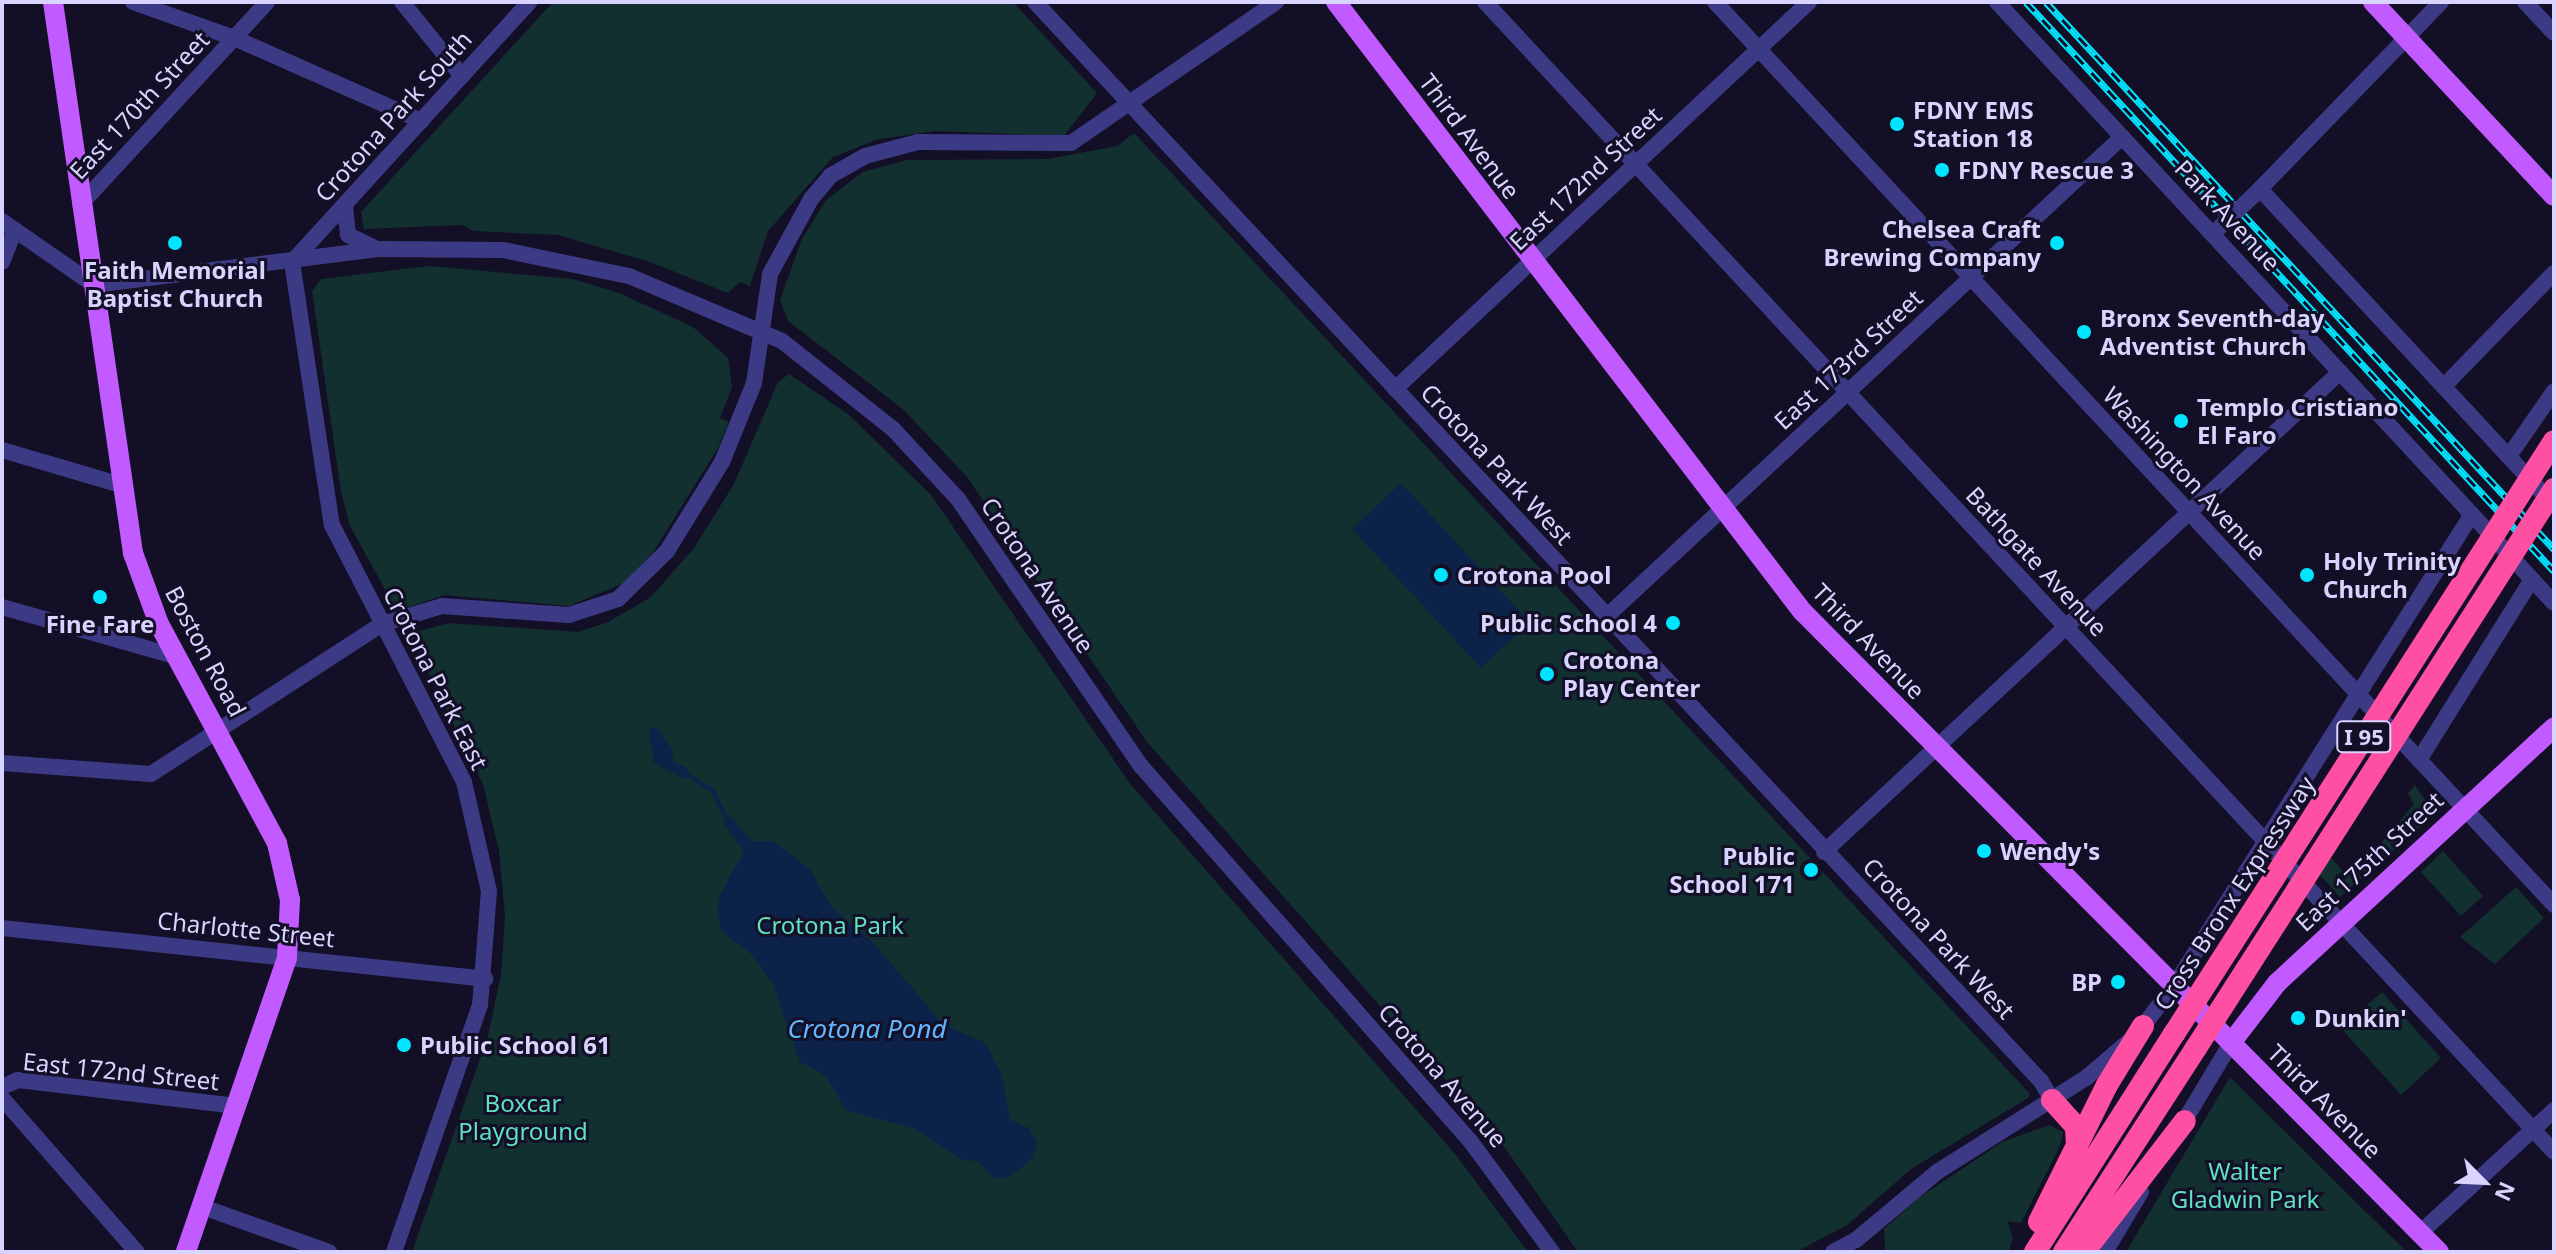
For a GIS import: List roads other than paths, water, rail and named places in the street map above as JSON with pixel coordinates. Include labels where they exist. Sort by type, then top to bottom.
[{"type":"highway","name":"Cross Bronx Expressway","points":[[2035,1252],[2554,441]]},
{"type":"highway","name":"I 95","points":[[2064,1252],[2554,489]]},
{"type":"highway","points":[[2024,1252],[2143,1026]]},
{"type":"highway","points":[[2052,1100],[2076,1127],[2077,1149]]},
{"type":"highway","points":[[2084,1252],[2185,1121]]},
{"type":"main road","name":"Boston Road","points":[[53,2],[121,485],[141,580],[282,858],[290,900],[287,958],[186,1252]]},
{"type":"main road","name":"Third Avenue","points":[[1336,2],[1802,611],[2439,1252]]},
{"type":"main road","points":[[2373,2],[2554,196]]},
{"type":"main road","name":"East 175th Street","points":[[2231,1043],[2269,991],[2554,727]]},
{"type":"street","points":[[133,2],[234,38],[421,121]]},
{"type":"street","name":"East 170th Street","points":[[80,205],[267,2]]},
{"type":"street","points":[[402,2],[462,76]]},
{"type":"street","name":"Crotona Park South","points":[[292,262],[529,2]]},
{"type":"street","name":"Crotona Park West","points":[[1035,2],[1824,852],[2041,1081],[2052,1100]]},
{"type":"street","points":[[2,763],[144,776],[219,733],[382,624],[442,606],[581,614],[631,591],[679,536],[733,440],[754,383],[758,329],[778,254],[817,190],[847,165],[890,148],[929,141],[1064,145],[1092,132],[1276,2]]},
{"type":"street","name":"Bathgate Avenue","points":[[1485,2],[2554,1152]]},
{"type":"street","name":"Washington Avenue","points":[[1715,2],[2554,905]]},
{"type":"street","name":"East 172nd Street","points":[[1395,389],[1809,2]]},
{"type":"street","name":"Park Avenue","points":[[1997,2],[2122,137],[2216,231],[2340,372],[2554,603]]},
{"type":"street","points":[[2216,231],[2441,2]]},
{"type":"street","points":[[2525,2],[2554,33]]},
{"type":"street","name":"East 173rd Street","points":[[1606,617],[2122,137]]},
{"type":"street","name":"Park Avenue","points":[[2257,192],[2554,504]]},
{"type":"street","points":[[345,206],[348,235],[378,249]]},
{"type":"street","points":[[2,262],[8,226],[94,285]]},
{"type":"street","name":"Crotona Avenue","points":[[94,285],[378,249],[453,247],[564,260],[629,276],[758,329],[848,390],[942,480],[1141,766],[1471,1142],[1552,1252]]},
{"type":"street","name":"Crotona Park East","points":[[292,262],[325,506],[337,541],[454,759],[475,815],[489,891],[485,979],[467,1047],[394,1252]]},
{"type":"street","points":[[2444,386],[2554,273]]},
{"type":"street","points":[[1824,852],[2340,372]]},
{"type":"street","points":[[2509,456],[2554,391]]},
{"type":"street","points":[[2,450],[121,485]]},
{"type":"street","points":[[1833,1252],[1861,1246],[1937,1172],[2104,1064],[2143,1026],[2174,986],[2472,514]]},
{"type":"street","points":[[2419,760],[2532,579]]},
{"type":"street","points":[[2,607],[178,657]]},
{"type":"street","name":"Charlotte Street","points":[[2,928],[485,979]]},
{"type":"street","points":[[2105,1252],[2231,1043]]},
{"type":"street","name":"East 172nd Street","points":[[2,1087],[18,1080],[236,1106]]},
{"type":"street","points":[[2,1098],[137,1252]]},
{"type":"street","points":[[2420,1233],[2554,1110]]},
{"type":"street","points":[[200,1206],[329,1252]]},
{"type":"water","name":"Crotona Pool","points":[[1401,483],[1530,622],[1481,668],[1352,529]]},
{"type":"water","points":[[652,727],[658,728],[672,749],[673,762],[686,767],[691,777],[682,778],[654,763],[649,733]]},
{"type":"water","name":"Crotona Pond","points":[[732,817],[751,841],[773,841],[810,869],[831,907],[873,942],[944,1025],[986,1043],[1002,1075],[1010,1120],[1029,1128],[1037,1144],[1032,1159],[1007,1178],[992,1178],[978,1161],[961,1160],[915,1129],[846,1110],[826,1076],[800,1062],[773,984],[751,954],[721,931],[717,912],[720,895],[744,851],[725,825],[726,818]]},
{"type":"waterway","points":[[691,777],[713,791],[726,818]]},
{"type":"railway","points":[[2026,2],[2554,571]]},
{"type":"railway","points":[[2046,2],[2554,549]]},
{"type":"place","name":"FDNY EMS Station 18","points":[[1897,124]]},
{"type":"place","name":"FDNY Rescue 3","points":[[1942,170]]},
{"type":"place","name":"Faith Memorial Baptist Church","points":[[175,243]]},
{"type":"place","name":"Chelsea Craft Brewing Company","points":[[2057,243]]},
{"type":"place","name":"Bronx Seventh-day Adventist Church","points":[[2084,332]]},
{"type":"place","name":"Templo Cristiano El Faro","points":[[2181,421]]},
{"type":"place","name":"Crotona Pool","points":[[1441,575]]},
{"type":"place","name":"Holy Trinity Church","points":[[2307,575]]},
{"type":"place","name":"Fine Fare","points":[[100,597]]},
{"type":"place","name":"Public School 4","points":[[1673,623]]},
{"type":"place","name":"Crotona Play Center","points":[[1547,674]]},
{"type":"place","name":"Wendy's","points":[[1984,851]]},
{"type":"place","name":"Public School 171","points":[[1811,870]]},
{"type":"place","name":"BP","points":[[2118,982]]},
{"type":"place","name":"Dunkin'","points":[[2298,1018]]},
{"type":"place","name":"Public School 61","points":[[404,1045]]},
{"type":"park label","name":"Crotona Park","points":[[830,925]]},
{"type":"park label","name":"Boxcar Playground","points":[[523,1117]]},
{"type":"park label","name":"Walter Gladwin Park","points":[[2245,1185]]}]
